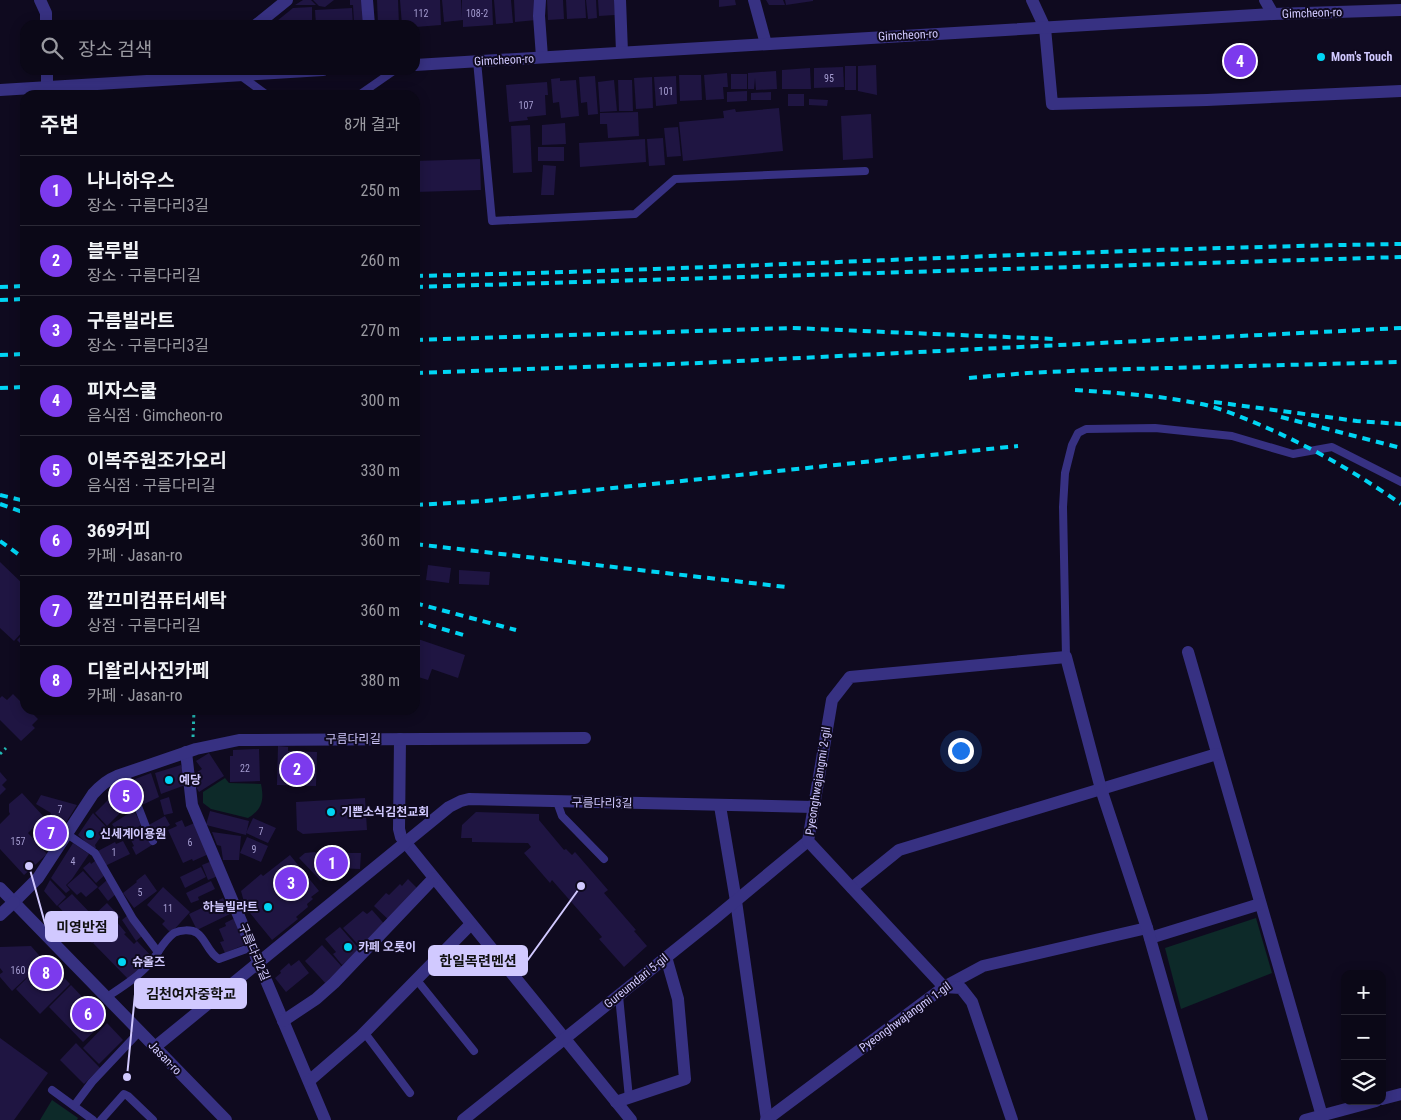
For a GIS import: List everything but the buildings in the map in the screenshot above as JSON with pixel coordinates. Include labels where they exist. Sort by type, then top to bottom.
[{"type":"street","points":[[40,0],[46,13],[46,20]]},
{"type":"street","points":[[262,20],[287,0]]},
{"type":"street","points":[[367,0],[369,20]]},
{"type":"street","points":[[540,0],[539,16],[542,57]]},
{"type":"street","points":[[620,0],[622,52]]},
{"type":"street","points":[[754,0],[766,44]]},
{"type":"street","points":[[1032,0],[1046,28],[1052,104],[1207,100],[1401,91]]},
{"type":"street","points":[[1265,0],[1274,14]]},
{"type":"street","name":"Gimcheon-ro","points":[[420,65],[1274,14],[1401,10]]},
{"type":"street","points":[[47,75],[47,87]]},
{"type":"street","points":[[0,90],[209,75]]},
{"type":"street","points":[[1188,652],[1322,1116]]},
{"type":"street","points":[[1066,657],[1101,789],[1148,933],[1202,1120]]},
{"type":"street","name":"Pyeonghwajangmi 2-gil","points":[[1012,1120],[972,1002],[960,988],[944,987],[808,840],[832,700],[850,677],[1066,657]]},
{"type":"street","name":"구름다리길","points":[[0,914],[38,878],[100,787],[108,780],[191,750],[239,740],[585,738]]},
{"type":"street","points":[[400,739],[399,829],[401,837],[630,1120]]},
{"type":"street","name":"구름다리2길","points":[[191,750],[192,805],[326,1120]]},
{"type":"street","points":[[852,888],[899,850],[1217,754]]},
{"type":"street","name":"구름다리3길","points":[[258,962],[449,806],[461,800],[720,806],[813,806]]},
{"type":"street","points":[[720,806],[736,901],[767,1120]]},
{"type":"street","name":"Gureumdari 5-gil","points":[[463,1120],[736,901],[808,840]]},
{"type":"street","points":[[284,1021],[316,999],[334,983],[434,878]]},
{"type":"street","name":"Jasan-ro","points":[[0,888],[226,1120]]},
{"type":"street","name":"Pyeonghwajangmi 1-gil","points":[[767,1120],[944,987],[983,966],[1148,933],[1260,904]]},
{"type":"street","points":[[309,1081],[348,1048],[471,924]]},
{"type":"street","points":[[616,1102],[685,1079],[678,999],[666,957]]},
{"type":"street","points":[[155,1047],[258,962]]},
{"type":"street","points":[[1386,1098],[1401,1094]]},
{"type":"street","points":[[1305,1120],[1362,1105]]},
{"type":"lane","points":[[477,61],[492,221],[635,214],[675,179],[865,170]]},
{"type":"lane","points":[[239,75],[260,90]]},
{"type":"lane","points":[[366,90],[388,75]]},
{"type":"lane","points":[[1066,657],[1063,516],[1065,473],[1072,445],[1078,433],[1086,429],[1155,428],[1232,436],[1293,454],[1332,446],[1401,482]]},
{"type":"lane","points":[[125,773],[153,841]]},
{"type":"lane","points":[[557,802],[562,816],[604,858]]},
{"type":"lane","points":[[67,834],[95,853],[133,919],[158,952]]},
{"type":"lane","points":[[106,997],[136,976],[150,963],[170,937],[182,930],[198,934],[210,952],[219,959],[252,947]]},
{"type":"lane","points":[[416,979],[474,1051]]},
{"type":"lane","points":[[618,996],[629,1098]]},
{"type":"lane","points":[[74,1106],[92,1082],[140,1031]]},
{"type":"lane","points":[[364,1032],[410,1093]]},
{"type":"lane","points":[[52,1090],[93,1120]]},
{"type":"lane","points":[[101,1120],[124,1094],[153,1120]]},
{"type":"path","points":[[191,750],[194,715]]},
{"type":"path","points":[[0,754],[6,748]]},
{"type":"green space","points":[[225,778],[229,783],[261,784],[261,803],[253,815],[248,818],[211,809],[203,803],[203,792]]},
{"type":"green space","points":[[1256,918],[1272,973],[1181,1009],[1165,948]]},
{"type":"green space","points":[[52,1100],[78,1118],[77,1120],[40,1120]]},
{"type":"railway","points":[[420,276],[662,269],[1154,250],[1401,244]]},
{"type":"railway","points":[[420,287],[1401,257]]},
{"type":"railway","points":[[0,287],[20,286]]},
{"type":"railway","points":[[0,300],[20,299]]},
{"type":"railway","points":[[420,340],[792,328],[1055,339]]},
{"type":"railway","points":[[420,373],[699,363],[1401,328]]},
{"type":"railway","points":[[0,355],[20,354]]},
{"type":"railway","points":[[969,378],[1092,370],[1401,362]]},
{"type":"railway","points":[[0,388],[20,387]]},
{"type":"railway","points":[[1075,390],[1166,398],[1203,404],[1224,411],[1251,421],[1309,448],[1347,469],[1401,504]]},
{"type":"railway","points":[[1214,402],[1357,421],[1401,424]]},
{"type":"railway","points":[[1281,417],[1401,448]]},
{"type":"railway","points":[[420,505],[485,501],[1018,446]]},
{"type":"railway","points":[[0,495],[20,500]]},
{"type":"railway","points":[[0,504],[20,511]]},
{"type":"railway","points":[[0,541],[20,555]]},
{"type":"railway","points":[[420,545],[786,587]]},
{"type":"railway","points":[[420,604],[516,630]]},
{"type":"railway","points":[[420,622],[467,636]]},
{"type":"place","name":"Mom's Touch","points":[[1321,57]]},
{"type":"place","name":"피자스쿨","points":[[1240,61]]},
{"type":"place","name":"블루빌","points":[[297,769]]},
{"type":"place","name":"예당","points":[[169,780]]},
{"type":"place","name":"이복주원조가오리","points":[[126,796]]},
{"type":"place","name":"기쁜소식김천교회","points":[[331,812]]},
{"type":"place","name":"깔끄미컴퓨터세탁","points":[[51,833]]},
{"type":"place","name":"신세계이용원","points":[[90,834]]},
{"type":"place","name":"나니하우스","points":[[332,863]]},
{"type":"place","name":"미영반점","points":[[29,866]]},
{"type":"place","name":"구름빌라트","points":[[291,883]]},
{"type":"place","name":"한일목련멘션","points":[[581,886]]},
{"type":"place","name":"하늘빌라트","points":[[268,907]]},
{"type":"place","name":"카페 오롯이","points":[[348,947]]},
{"type":"place","name":"슈올즈","points":[[122,962]]},
{"type":"place","name":"디왈리사진카페","points":[[46,973]]},
{"type":"place","name":"369커피","points":[[88,1014]]},
{"type":"place","name":"김천여자중학교","points":[[127,1077]]}]
